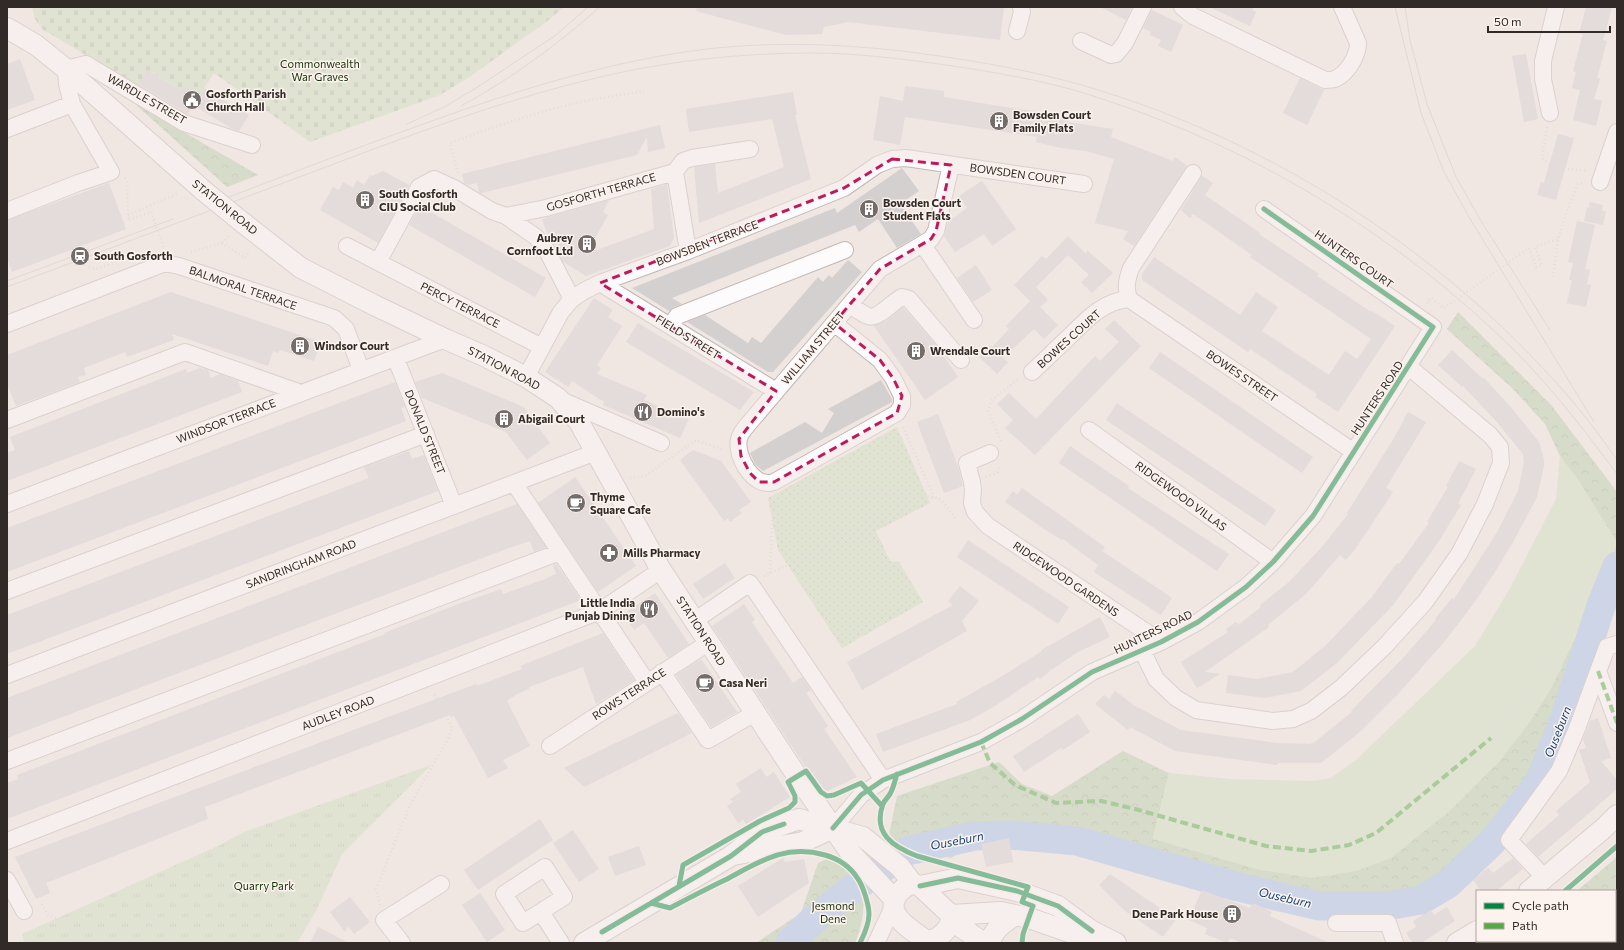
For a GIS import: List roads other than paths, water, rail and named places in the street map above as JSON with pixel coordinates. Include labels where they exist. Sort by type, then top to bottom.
[{"type":"main road","name":"STATION ROAD","points":[[7,28],[36,45],[66,69],[204,191],[234,231],[301,268],[526,377],[558,398],[579,422],[661,570],[708,643],[849,851],[879,882],[894,903]]},
{"type":"main road","points":[[1530,890],[1617,815]]},
{"type":"main road","points":[[584,943],[606,937],[731,856],[803,842],[833,828],[863,837],[900,867],[945,908],[952,918],[984,943]]},
{"type":"main road","points":[[952,918],[947,930],[930,942],[905,925],[898,917],[894,903],[903,887],[958,878],[1016,891],[1058,906],[1092,931],[1116,943]]},
{"type":"main road","points":[[952,918],[1001,912],[1078,935],[1092,931]]},
{"type":"main road","points":[[990,943],[992,934],[1001,924],[1015,915]]},
{"type":"main road","points":[[1457,943],[1476,932]]},
{"type":"street","points":[[1017,31],[1022,12],[1021,7]]},
{"type":"street","points":[[1081,41],[1111,55],[1116,54],[1125,43],[1142,7]]},
{"type":"street","points":[[1182,7],[1193,16],[1326,80],[1334,80],[1342,74],[1352,62],[1358,48],[1358,43],[1342,7]]},
{"type":"street","points":[[1550,113],[1543,79],[1543,61],[1556,7]]},
{"type":"street","name":"WARDLE STREET","points":[[66,69],[86,64],[184,123],[252,145]]},
{"type":"street","points":[[7,211],[78,183],[111,172],[72,104],[67,84],[66,69]]},
{"type":"street","points":[[7,129],[72,104]]},
{"type":"street","points":[[1601,177],[1617,132]]},
{"type":"street","name":"GOSFORTH TERRACE","points":[[506,216],[546,208],[675,172],[683,161],[692,158],[750,149]]},
{"type":"street","name":"BOWSDEN COURT","points":[[844,188],[877,165],[892,158],[906,158],[1084,184]]},
{"type":"street","points":[[951,165],[936,232],[931,239],[923,245],[974,320]]},
{"type":"street","points":[[675,172],[688,251]]},
{"type":"street","points":[[1129,299],[1126,281],[1131,268],[1193,173]]},
{"type":"street","points":[[378,262],[418,187],[434,179],[454,188],[492,211],[506,216],[536,237],[546,249],[572,299]]},
{"type":"street","name":"BOWSDEN TERRACE","points":[[526,377],[561,312],[572,299],[584,291],[600,283],[688,251],[844,188]]},
{"type":"street","name":"HUNTERS COURT","points":[[1264,209],[1433,327]]},
{"type":"street","name":"WILLIAM STREET","points":[[834,323],[880,360],[893,378],[902,396],[902,405],[897,413],[778,480],[768,484],[759,482],[750,473],[741,456],[738,439],[745,428],[834,323],[850,305],[880,269],[923,245]]},
{"type":"street","name":"PERCY TERRACE","points":[[347,246],[542,347]]},
{"type":"street","points":[[671,326],[677,316],[845,250]]},
{"type":"street","name":"BALMORAL TERRACE","points":[[7,324],[165,263],[179,266],[334,318],[346,329],[361,370]]},
{"type":"street","name":"FIELD STREET","points":[[600,283],[776,391]]},
{"type":"street","points":[[850,305],[867,316],[873,317],[879,315],[896,299],[902,297],[909,299],[960,360]]},
{"type":"street","name":"BOWES COURT","points":[[1032,372],[1092,314],[1107,305],[1120,300],[1129,299]]},
{"type":"street","name":"BOWES STREET","points":[[1129,299],[1354,452]]},
{"type":"street","name":"HUNTERS ROAD","points":[[833,828],[861,795],[882,780],[981,742],[1022,719],[1092,672],[1161,642],[1198,622],[1246,587],[1273,562],[1313,516],[1433,327]]},
{"type":"street","name":"WINDSOR TERRACE","points":[[7,504],[361,370],[396,359],[445,339]]},
{"type":"street","points":[[7,420],[185,352],[301,393]]},
{"type":"street","name":"DONALD STREET","points":[[396,359],[454,506]]},
{"type":"street","points":[[1142,650],[1156,679],[1176,698],[1196,710],[1273,721],[1293,719],[1311,711],[1340,688],[1385,646],[1425,602],[1459,554],[1485,504],[1501,463],[1500,448],[1490,435],[1408,367]]},
{"type":"street","points":[[558,398],[661,443]]},
{"type":"street","name":"RIDGEWOOD VILLAS","points":[[1089,430],[1273,562]]},
{"type":"street","points":[[7,592],[426,434]]},
{"type":"street","name":"SANDRINGHAM ROAD","points":[[7,675],[596,452]]},
{"type":"street","name":"RIDGEWOOD GARDENS","points":[[998,453],[967,463],[972,482],[972,503],[975,512],[988,526],[1161,642]]},
{"type":"street","points":[[514,483],[647,682]]},
{"type":"street","points":[[7,761],[560,552]]},
{"type":"street","name":"AUDLEY ROAD","points":[[7,841],[600,611],[661,570]]},
{"type":"street","points":[[694,621],[756,580],[882,780]]},
{"type":"street","name":"ROWS TERRACE","points":[[550,746],[708,643]]},
{"type":"street","points":[[1545,878],[1509,840],[1559,771],[1576,731],[1607,647],[1617,644]]},
{"type":"street","points":[[1598,671],[1617,724]]},
{"type":"street","points":[[662,672],[708,740],[755,713]]},
{"type":"street","points":[[7,880],[24,911]]},
{"type":"street","points":[[402,943],[384,920],[441,884]]},
{"type":"street","points":[[876,943],[894,903]]},
{"type":"street","points":[[541,912],[561,943]]},
{"type":"street","points":[[1336,923],[1388,923],[1395,943]]},
{"type":"waterway","name":"Ouseburn","points":[[790,943],[814,919],[851,890],[907,851],[974,836],[1010,835],[1077,841],[1238,887],[1319,906],[1386,906],[1421,900],[1448,884],[1492,842],[1539,783],[1564,720],[1601,606],[1617,566]]},
{"type":"tram line","points":[[407,124],[444,107],[476,88],[556,35],[588,7]]},
{"type":"tram line","points":[[461,106],[480,96],[533,61],[600,7]]},
{"type":"tram line","points":[[1395,7],[1421,113],[1444,172],[1469,217],[1594,422]]},
{"type":"tram line","points":[[1405,7],[1410,40],[1427,104],[1456,177],[1481,221],[1550,330]]},
{"type":"tram line","points":[[208,205],[374,142],[519,91],[610,66],[672,54],[738,46],[806,44],[873,48],[994,65],[1067,81],[1156,110],[1225,139],[1292,173],[1356,212],[1417,255],[1475,302],[1529,354],[1579,409],[1617,460]]},
{"type":"tram line","points":[[7,287],[398,140],[478,112],[560,87],[643,68],[685,61],[770,54],[812,53],[862,55],[930,63],[1017,77],[1087,94],[1147,115],[1205,139],[1261,166],[1316,196],[1368,230],[1419,267],[1468,307],[1514,350],[1542,379],[1617,474]]},
{"type":"tram line","points":[[7,281],[173,219]]},
{"type":"place","name":"Gosforth Parish Church Hall","points":[[192,100]]},
{"type":"place","name":"Bowsden Court Family Flats","points":[[999,121]]},
{"type":"place","name":"South Gosforth CIU Social Club","points":[[365,200]]},
{"type":"place","name":"Bowsden Court Student Flats","points":[[869,209]]},
{"type":"place","name":"Aubrey Cornfoot Ltd","points":[[587,244]]},
{"type":"place","name":"South Gosforth","points":[[80,256]]},
{"type":"place","name":"Windsor Court","points":[[300,346]]},
{"type":"place","name":"Wrendale Court","points":[[916,351]]},
{"type":"place","name":"Domino's","points":[[643,412]]},
{"type":"place","name":"Abigail Court","points":[[504,419]]},
{"type":"place","name":"Thyme Square Cafe","points":[[576,503]]},
{"type":"place","name":"Mills Pharmacy","points":[[609,553]]},
{"type":"place","name":"Little India Punjab Dining","points":[[649,609]]},
{"type":"place","name":"Casa Neri","points":[[705,683]]},
{"type":"place","name":"Dene Park House","points":[[1232,914]]},
{"type":"park label","name":"Commonwealth War Graves","points":[[320,70]]},
{"type":"park label","name":"Quarry Park","points":[[264,886]]},
{"type":"park label","name":"Jesmond Dene","points":[[833,912]]}]
